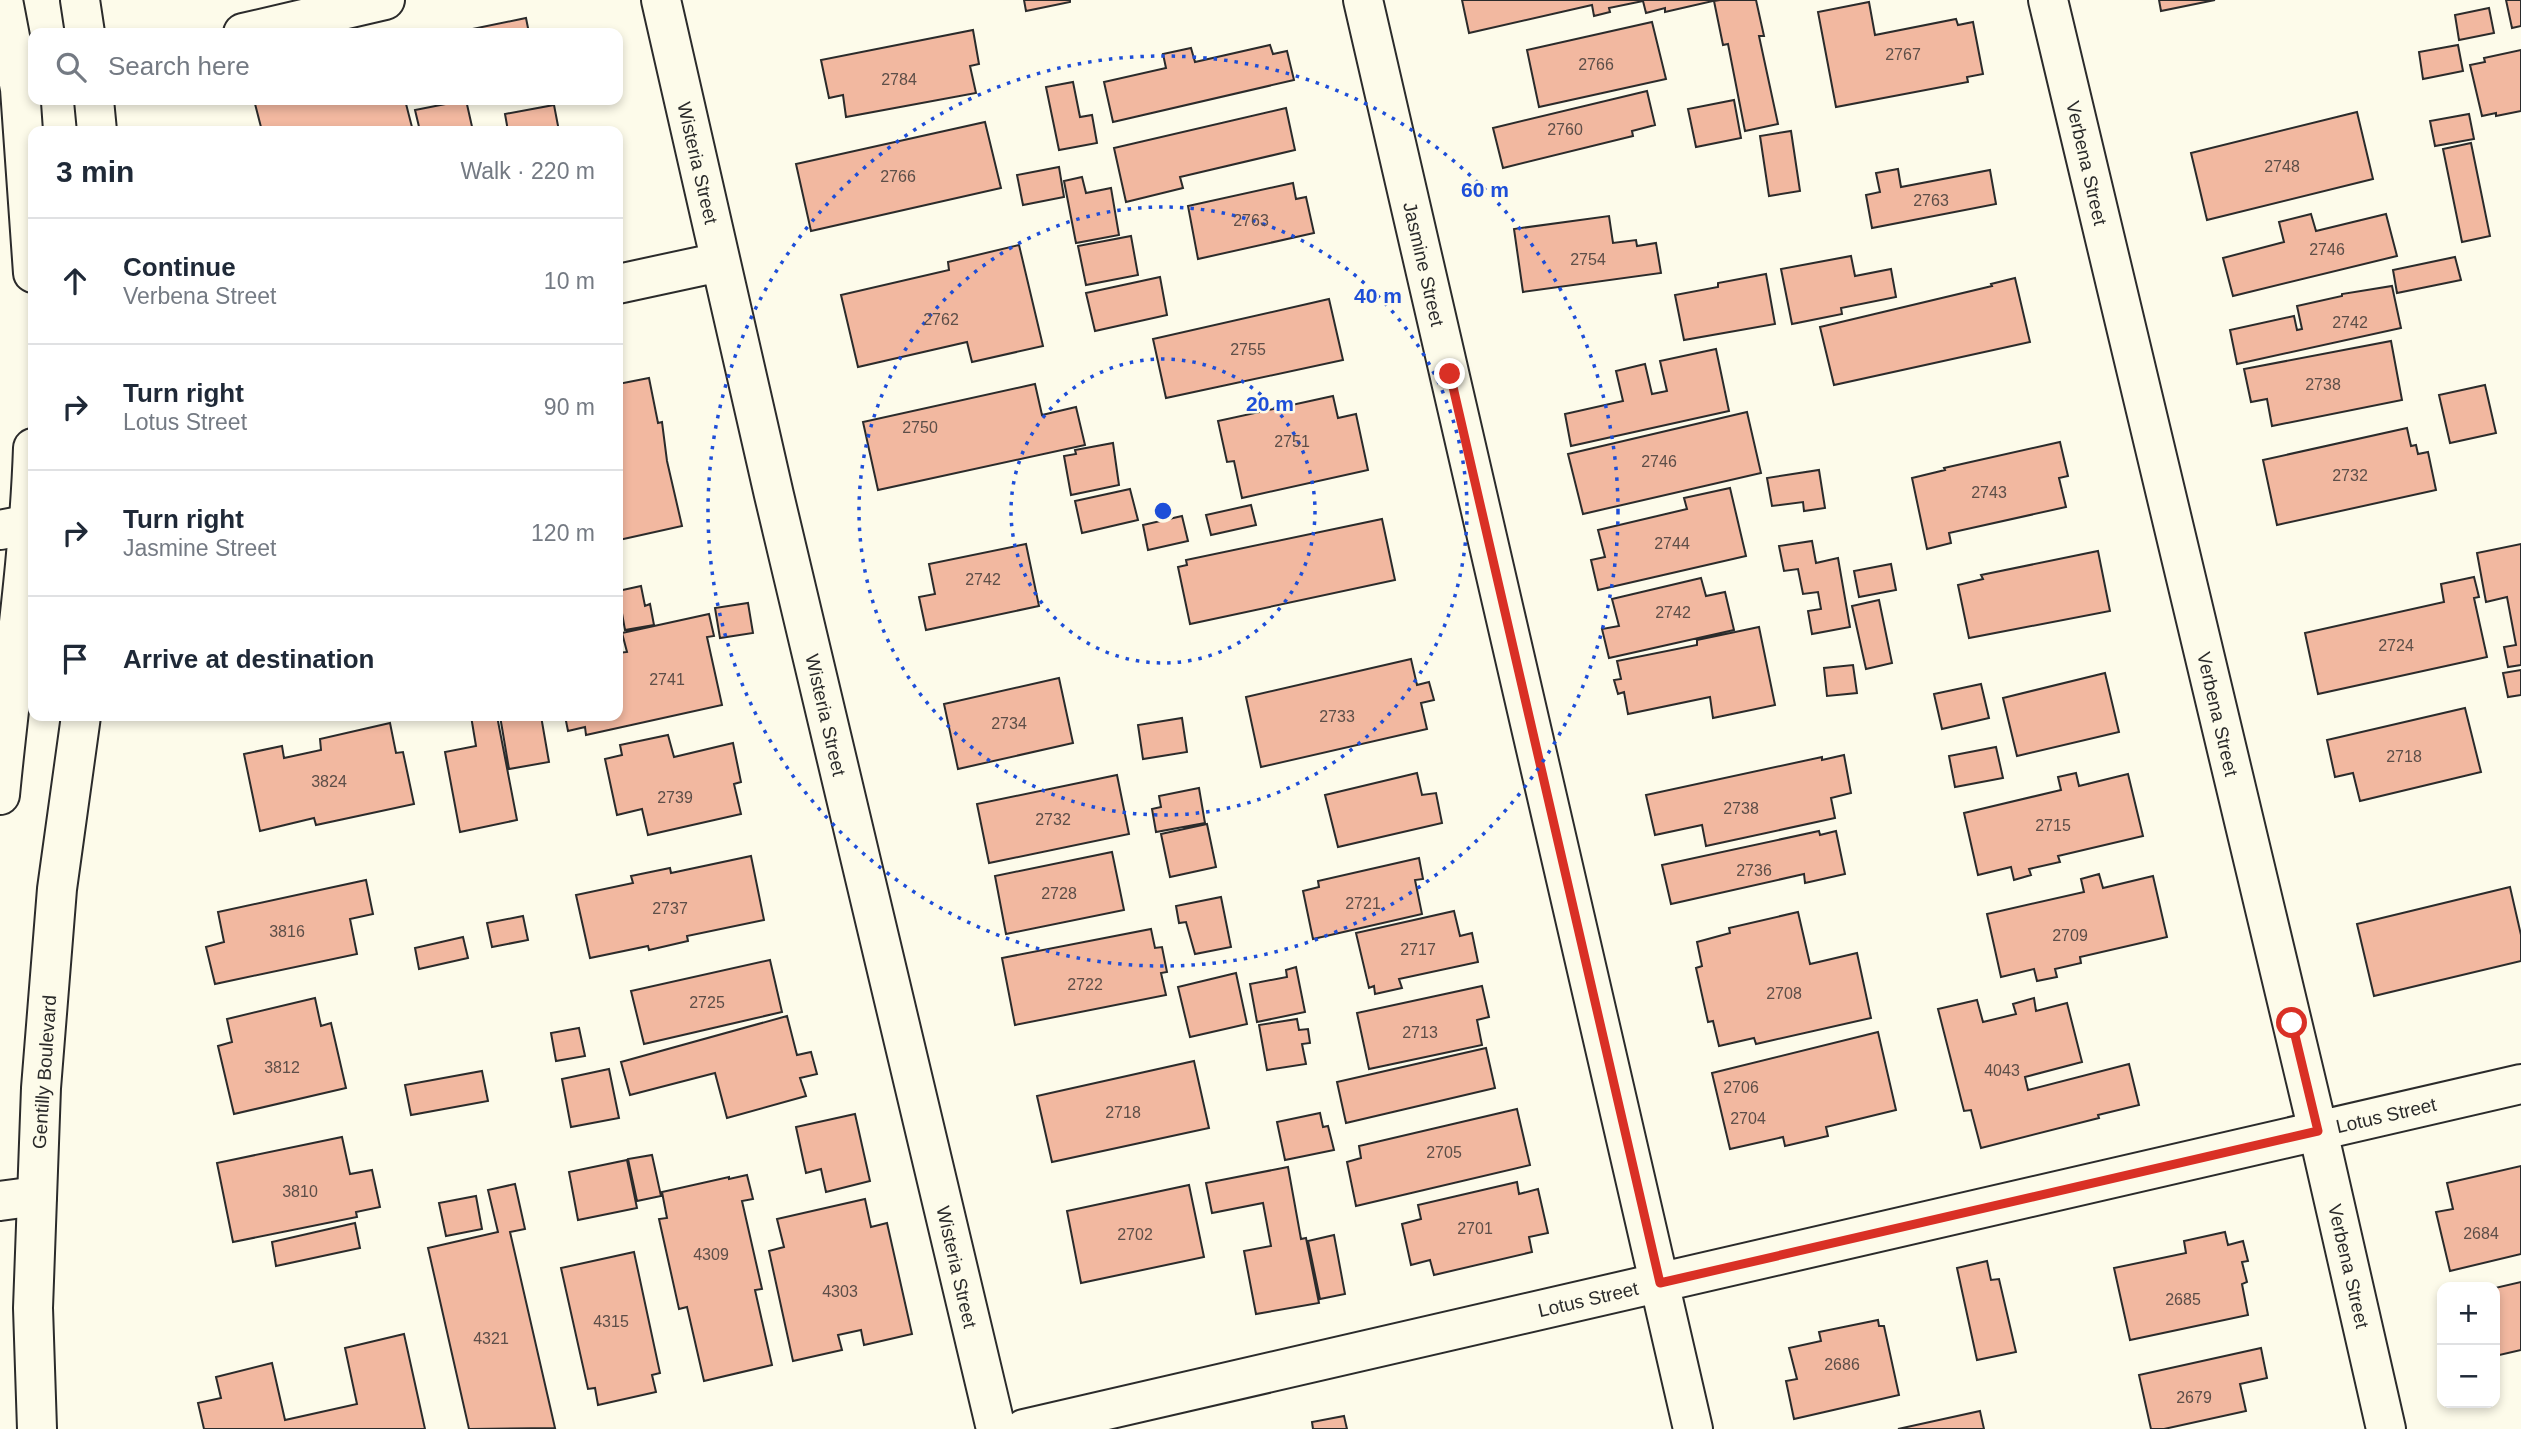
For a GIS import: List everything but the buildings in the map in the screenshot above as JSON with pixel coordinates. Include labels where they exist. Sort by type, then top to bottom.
[{"type":"street","points":[[3,0],[10,92],[28,234]]},
{"type":"street","points":[[80,0],[84,28]]},
{"type":"street","points":[[265,28],[385,0]]},
{"type":"street","name":"Wisteria Street","points":[[661,0],[720,262],[996,1429]]},
{"type":"street","name":"Jasmine Street","points":[[1363,0],[1693,1429]]},
{"type":"street","name":"Verbena Street","points":[[2048,0],[2318,1131],[2386,1429]]},
{"type":"street","points":[[94,105],[97,126]]},
{"type":"street","points":[[623,283],[720,262]]},
{"type":"street","points":[[0,795],[12,671],[15,527],[28,470]]},
{"type":"street","name":"Gentilly Boulevard","points":[[37,1429],[33,1308],[41,1088],[56,902],[80,721]]},
{"type":"street","name":"Lotus Street","points":[[1024,1429],[2521,1084]]},
{"type":"street","points":[[0,1201],[37,1196]]},
{"type":"route","points":[[1450,374],[1660,1283],[2318,1131],[2292,1023]]}]
